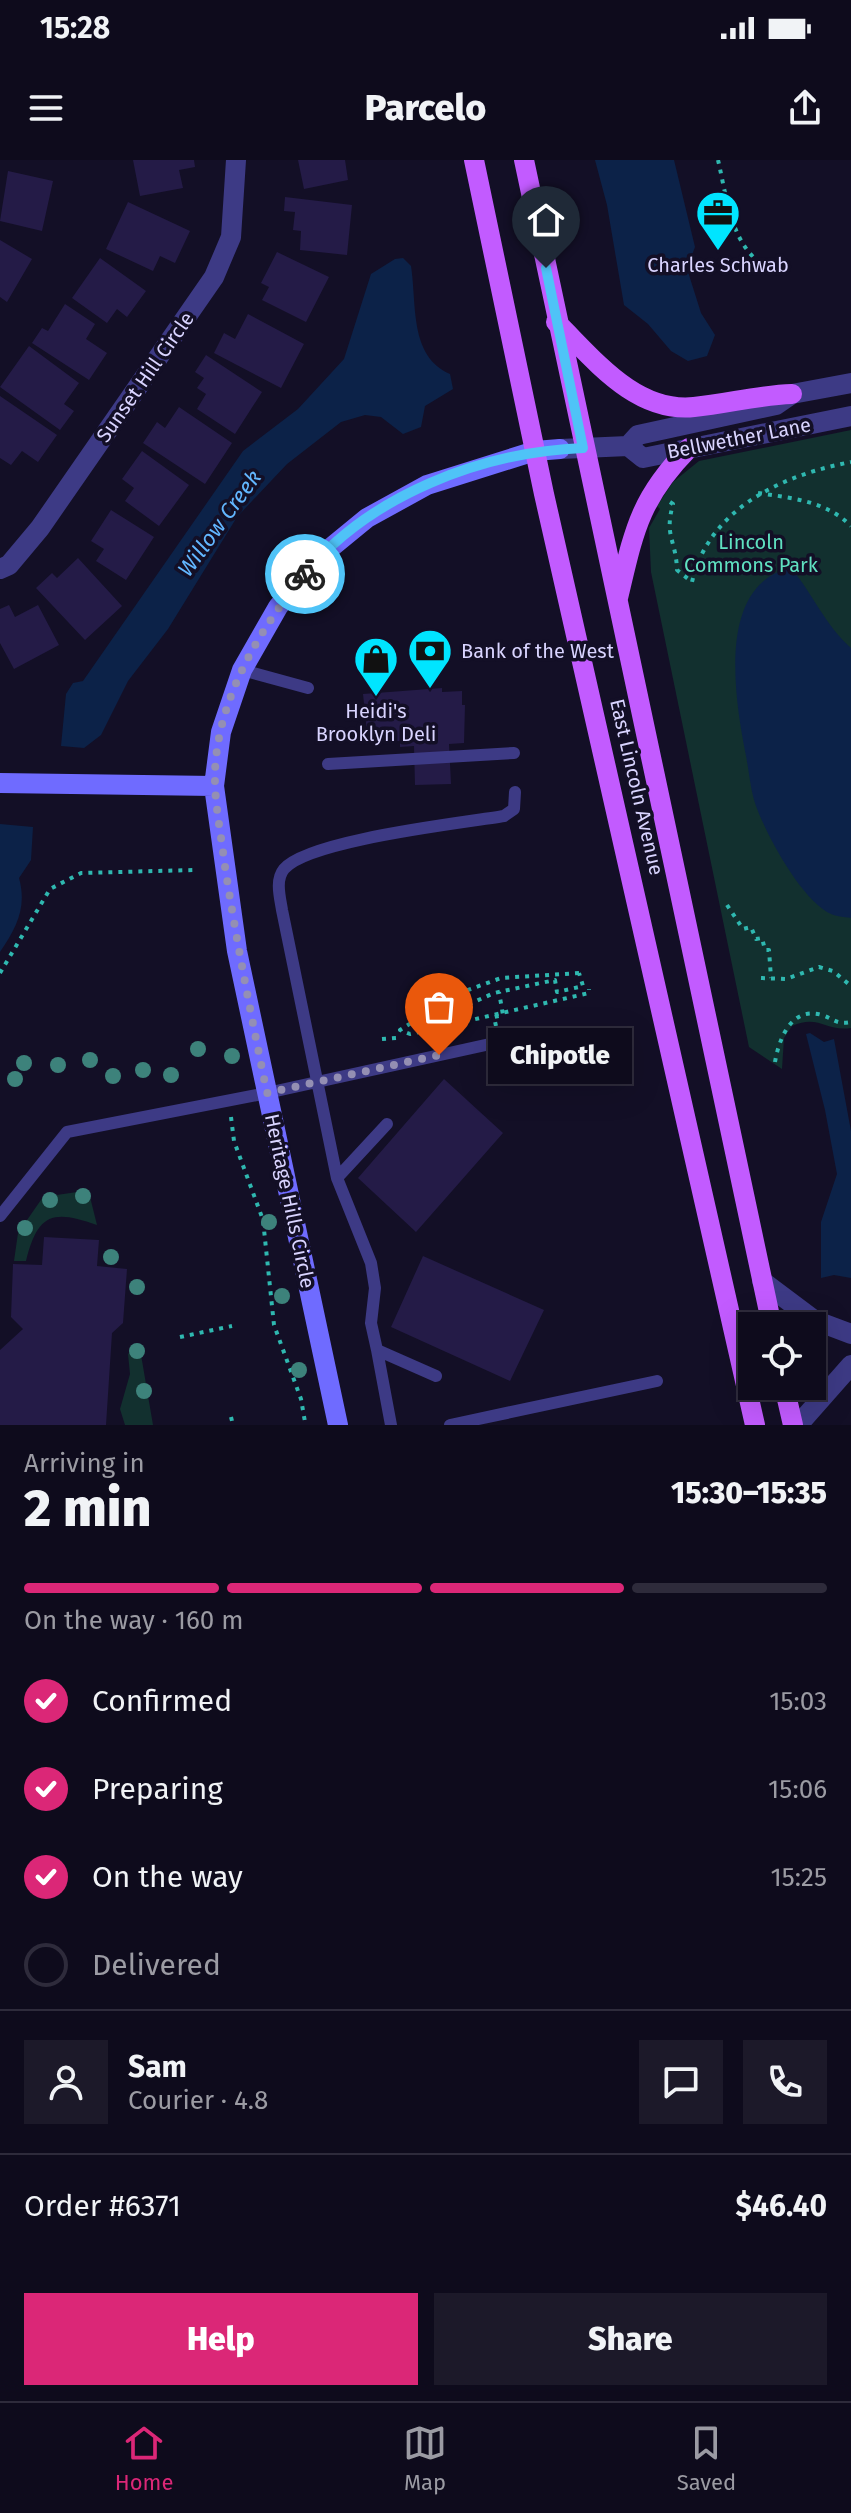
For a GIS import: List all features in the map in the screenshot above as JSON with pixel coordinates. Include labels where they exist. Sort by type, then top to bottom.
[{"type":"main road","name":"East Lincoln Avenue","points":[[474,160],[535,451],[755,1425]]},
{"type":"main road","name":"East Lincoln Avenue","points":[[524,160],[769,1312]]},
{"type":"main road","points":[[556,322],[615,379],[654,402],[693,407],[751,396],[792,394]]},
{"type":"main road","points":[[617,606],[642,508],[654,487],[689,448]]},
{"type":"main road","points":[[788,1400],[796,1425]]},
{"type":"street","name":"Sunset Hill Circle","points":[[0,569],[9,565],[40,528],[214,277],[231,237],[236,160]]},
{"type":"street","name":"Bellwether Lane","points":[[851,383],[792,394],[776,405],[638,435],[628,446],[643,458],[851,416]]},
{"type":"street","points":[[583,448],[628,446]]},
{"type":"street","name":"Heritage Hills Circle","points":[[338,1425],[237,951],[214,786],[221,732],[242,670],[278,607],[317,559],[367,518],[427,485],[535,451],[583,448]]},
{"type":"street","points":[[0,783],[214,786]]},
{"type":"street","points":[[762,1281],[814,1320],[851,1334]]},
{"type":"street","points":[[796,1425],[851,1365]]},
{"type":"lane","points":[[242,670],[308,688]]},
{"type":"lane","points":[[328,764],[514,753]]},
{"type":"lane","points":[[391,1425],[371,1323],[375,1288],[371,1263],[337,1178],[279,889],[285,867],[342,844],[504,816],[514,809],[515,792]]},
{"type":"lane","points":[[0,1216],[67,1132],[267,1093],[527,1036]]},
{"type":"lane","points":[[337,1178],[387,1124]]},
{"type":"lane","points":[[377,1350],[436,1376]]},
{"type":"lane","points":[[450,1425],[657,1381]]},
{"type":"path","points":[[718,160],[735,233],[754,257],[778,273]]},
{"type":"path","points":[[662,497],[673,504],[668,531],[678,554],[677,570],[692,582],[707,541],[756,493],[820,468],[851,462]]},
{"type":"path","points":[[756,493],[799,499],[836,511],[851,526]]},
{"type":"path","points":[[0,973],[50,889],[81,873],[194,870]]},
{"type":"path","points":[[727,905],[743,929],[751,927],[756,939],[762,938],[765,950],[769,950],[771,978]]},
{"type":"path","points":[[761,978],[801,976],[819,967],[833,971],[851,986]]},
{"type":"path","points":[[432,1021],[499,992],[555,980],[557,992],[583,986],[579,973],[501,978],[457,994],[400,1030],[410,1034],[589,993],[589,989]]},
{"type":"path","points":[[499,992],[503,1015],[494,1017],[500,1042]]},
{"type":"path","points":[[775,1062],[784,1030],[799,1017],[819,1014],[833,1022],[851,1022]]},
{"type":"path","points":[[382,1039],[396,1038]]},
{"type":"path","points":[[231,1117],[234,1141],[263,1220],[274,1325],[301,1399],[305,1422]]},
{"type":"path","points":[[180,1337],[232,1326]]},
{"type":"path","points":[[231,1417],[233,1425]]},
{"type":"green space","name":"Lincoln Commons Park","points":[[851,430],[851,1028],[835,1028],[816,1022],[792,1026],[784,1038],[782,1069],[749,1047],[651,572],[649,528],[660,509],[657,506],[673,482],[699,461]]},
{"type":"green space","points":[[84,1191],[89,1193],[97,1225],[69,1217],[50,1219],[36,1233],[26,1261],[14,1261],[18,1233],[43,1197]]},
{"type":"green space","points":[[139,1343],[153,1425],[125,1425],[120,1409],[130,1374],[128,1354]]},
{"type":"water","points":[[595,160],[674,160],[695,247],[688,265],[689,275],[701,313],[715,335],[707,356],[688,361],[671,351],[648,324],[624,305],[607,205]]},
{"type":"water","name":"Willow Creek","points":[[403,258],[411,266],[421,342],[427,355],[450,374],[453,389],[425,406],[421,427],[403,434],[381,417],[365,415],[341,422],[287,464],[237,517],[168,629],[128,681],[101,735],[84,748],[61,746],[66,694],[73,683],[83,681],[243,451],[298,409],[344,359],[371,274],[395,259]]},
{"type":"water","points":[[791,568],[851,648],[851,918],[829,913],[816,904],[795,879],[776,848],[754,799],[741,729],[735,674],[741,619],[751,596],[767,578]]},
{"type":"water","points":[[0,824],[33,827],[31,860],[19,878],[22,898],[19,916],[0,952]]},
{"type":"water","points":[[810,1033],[824,1042],[834,1039],[851,1131],[851,1278],[834,1275],[821,1278],[821,1222],[837,1174],[806,1034]]},
{"type":"building","points":[[133,160],[194,160],[195,167],[179,170],[183,188],[140,196]]},
{"type":"building","points":[[298,160],[345,160],[348,180],[304,189]]},
{"type":"building","points":[[8,171],[53,181],[42,231],[0,221]]},
{"type":"building","points":[[285,197],[352,205],[347,255],[300,250],[301,231],[293,230],[295,212],[284,211]]},
{"type":"building","points":[[128,202],[190,231],[175,263],[160,256],[153,271],[106,249]]},
{"type":"building","points":[[0,240],[32,259],[7,302],[0,297]]},
{"type":"building","points":[[277,252],[329,277],[306,322],[262,300],[269,287],[261,283]]},
{"type":"building","points":[[100,258],[146,291],[127,317],[117,309],[107,323],[72,298]]},
{"type":"building","points":[[65,304],[95,324],[86,339],[107,353],[89,380],[32,343],[42,328],[48,331]]},
{"type":"building","points":[[248,314],[304,344],[281,388],[214,353],[224,333],[235,339]]},
{"type":"building","points":[[29,346],[79,383],[64,404],[74,411],[60,430],[0,387]]},
{"type":"building","points":[[206,355],[262,392],[235,434],[197,409],[206,394],[197,388],[204,378],[195,372]]},
{"type":"building","points":[[0,396],[57,435],[38,462],[22,451],[11,465],[0,458]]},
{"type":"building","points":[[179,407],[232,443],[205,484],[143,443],[157,422],[165,428]]},
{"type":"building","points":[[142,451],[189,485],[159,526],[125,501],[134,488],[122,479]]},
{"type":"building","points":[[111,510],[154,537],[126,580],[96,561],[104,549],[91,541]]},
{"type":"building","points":[[78,558],[122,606],[85,640],[36,588],[52,573],[57,578]]},
{"type":"building","points":[[9,605],[15,617],[38,605],[59,645],[14,669],[0,643],[0,609]]},
{"type":"building","points":[[442,688],[442,692],[462,691],[462,705],[465,705],[464,743],[449,744],[451,784],[415,785],[414,746],[400,747],[400,741],[368,742],[363,694]]},
{"type":"building","points":[[444,1079],[503,1133],[416,1232],[358,1178]]},
{"type":"building","points":[[44,1237],[99,1240],[97,1266],[127,1269],[123,1323],[112,1333],[106,1425],[0,1425],[0,1350],[23,1329],[11,1317],[13,1264],[42,1265]]},
{"type":"building","points":[[423,1256],[544,1310],[510,1381],[391,1327]]},
{"type":"way so far","points":[[305,574],[278,607],[252,648],[221,732],[216,756],[214,786],[237,951],[267,1093],[439,1055]]},
{"type":"place","name":"Charles Schwab","points":[[718,252]]},
{"type":"place","name":"Bank of the West","points":[[430,690]]},
{"type":"place","name":"Heidi's Brooklyn Deli","points":[[376,698]]},
{"type":"place","name":"Chipotle","points":[[439,1055]]},
{"type":"route","points":[[305,574],[317,559],[367,518],[427,485],[535,451],[583,448],[546,268]]}]
